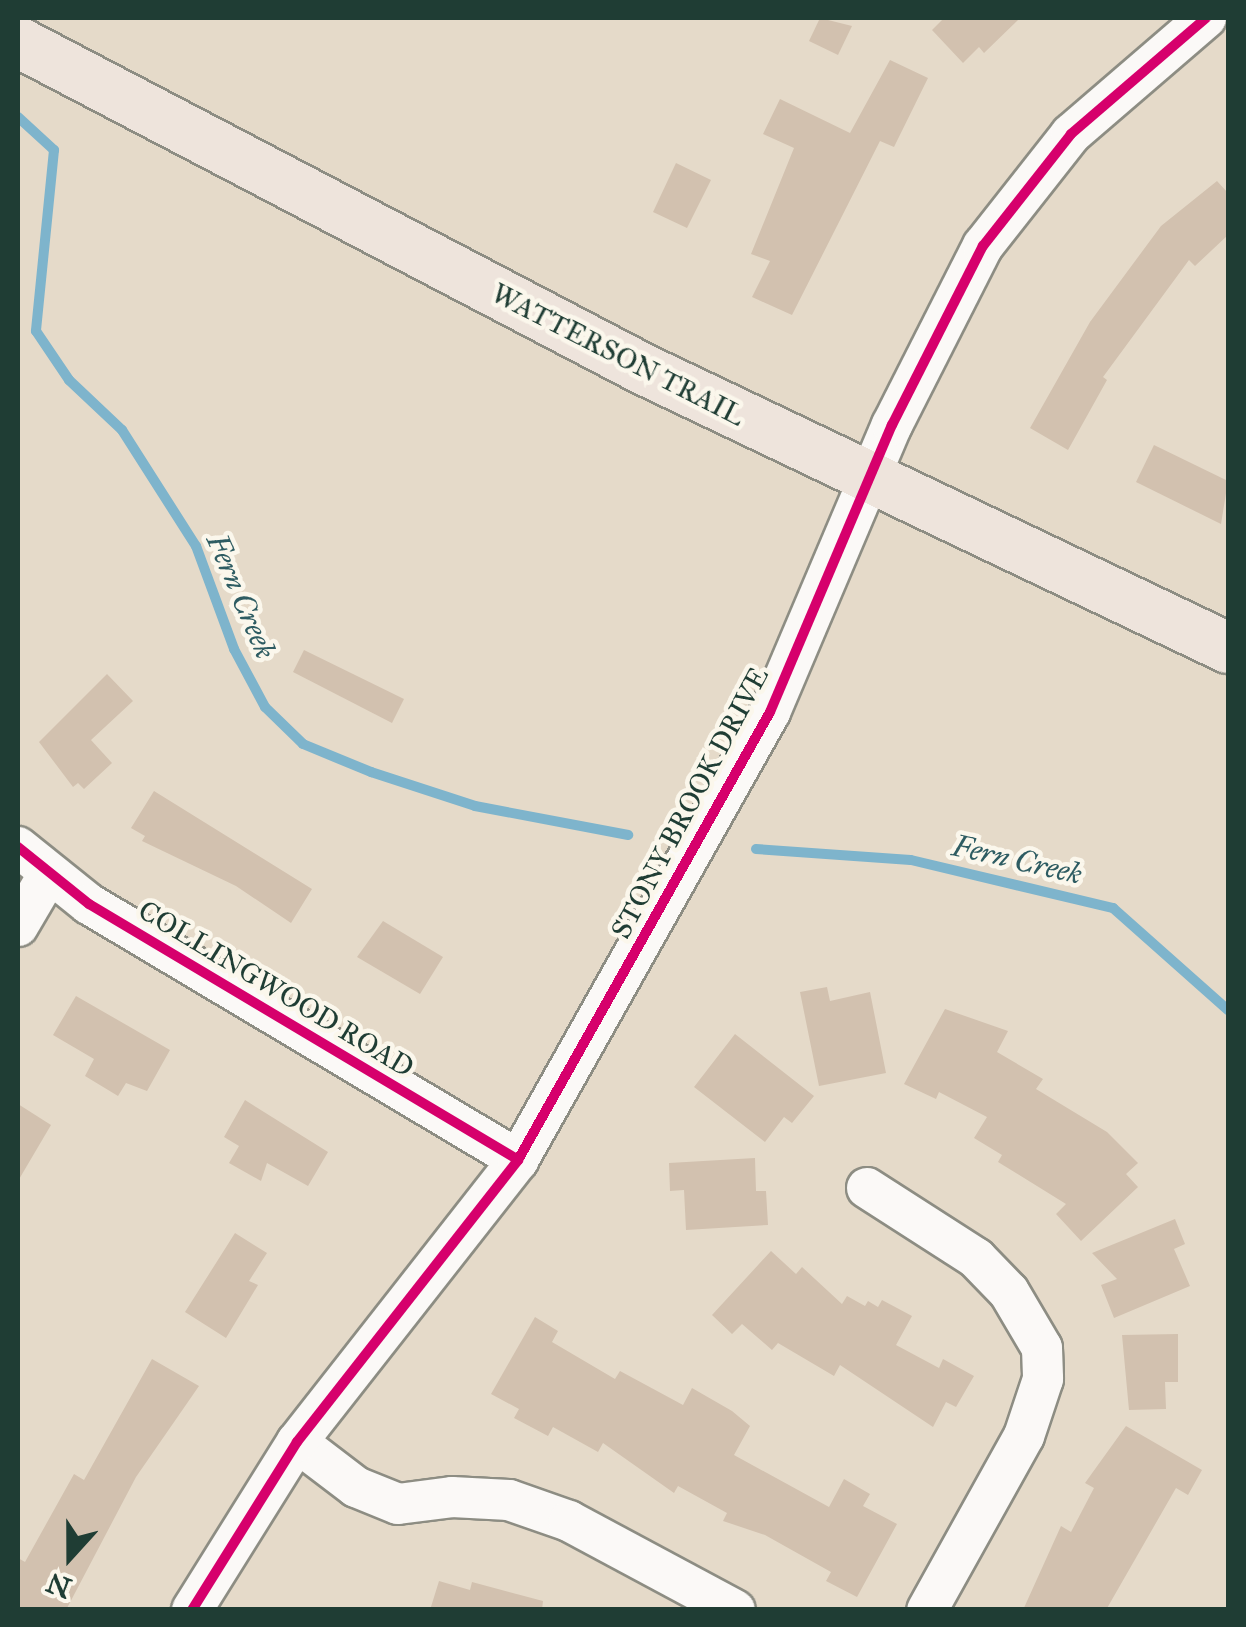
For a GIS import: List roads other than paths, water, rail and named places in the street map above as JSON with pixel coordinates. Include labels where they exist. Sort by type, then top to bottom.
[{"type":"main road","name":"WATTERSON TRAIL","points":[[18,42],[645,370],[1228,648]]},
{"type":"street","name":"STONY BROOK DRIVE","points":[[192,1610],[297,1442],[518,1160],[770,712],[867,478],[983,246],[1031,178],[1206,18]]},
{"type":"street","name":"COLLINGWOOD ROAD","points":[[18,848],[48,876],[518,1160]]},
{"type":"street","points":[[18,926],[48,876]]},
{"type":"street","points":[[868,1188],[976,1258],[1009,1292],[1042,1348],[1044,1379],[1024,1436],[927,1610]]},
{"type":"street","points":[[297,1442],[356,1487],[398,1504],[452,1497],[509,1500],[569,1521],[735,1610]]},
{"type":"waterway","name":"Fern Creek","points":[[18,117],[54,150],[36,331],[69,380],[122,430],[196,546],[234,649],[265,707],[303,744],[371,772],[475,806],[628,835]]},
{"type":"waterway","name":"Fern Creek","points":[[756,849],[911,860],[1113,908],[1228,1010]]}]
